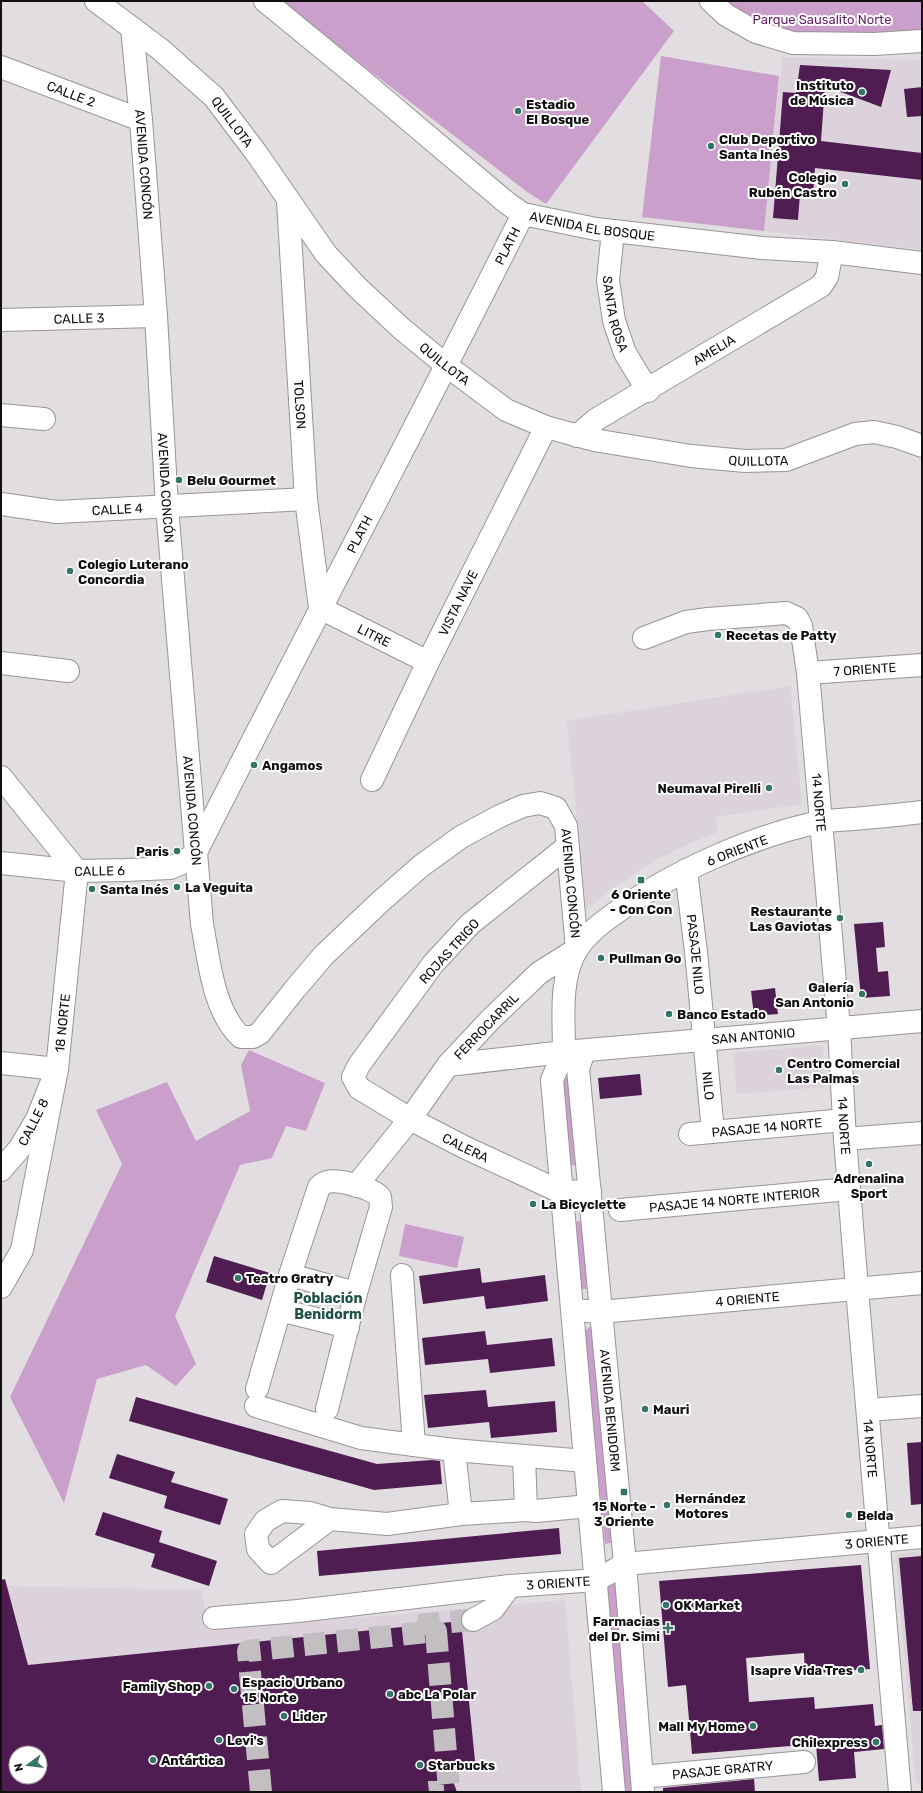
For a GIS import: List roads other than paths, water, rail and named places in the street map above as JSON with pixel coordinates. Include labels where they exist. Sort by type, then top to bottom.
[{"type":"street","name":"AVENIDA EL BOSQUE","points":[[265,1],[360,78],[502,199],[523,214],[596,229],[762,248],[832,252],[922,263]]},
{"type":"street","points":[[711,1],[726,15],[756,32],[793,43],[874,44],[922,41]]},
{"type":"street","name":"QUILLOTA","points":[[108,5],[132,28],[160,49],[214,97],[257,154],[326,254],[357,287],[402,329],[447,366],[506,410],[546,427],[578,436],[635,448],[691,456],[766,462],[786,460],[855,434],[874,432],[898,437],[922,446]]},
{"type":"street","name":"AVENIDA CONCÓN","points":[[132,28],[141,120],[156,316],[167,507],[195,854],[202,924],[215,988],[224,1014],[231,1028],[241,1037],[253,1037],[260,1033],[324,955],[381,901],[421,866],[461,837],[500,816],[523,806],[540,803],[556,808],[566,826],[577,949]]},
{"type":"street","name":"CALLE 2","points":[[1,67],[141,120]]},
{"type":"street","name":"TOLSON","points":[[288,201],[306,499],[320,608]]},
{"type":"street","name":"PLATH","points":[[195,854],[320,608],[447,366],[523,214]]},
{"type":"street","name":"SANTA ROSA","points":[[613,231],[608,280],[614,321],[625,353],[648,391]]},
{"type":"street","name":"AMELIA","points":[[578,436],[597,419],[648,391],[821,286],[827,277],[832,252]]},
{"type":"street","name":"CALLE 3","points":[[1,320],[156,316]]},
{"type":"street","points":[[1,415],[44,419]]},
{"type":"street","name":"VISTA NAVE","points":[[372,780],[428,662],[546,427]]},
{"type":"street","name":"CALLE 4","points":[[1,504],[57,512],[306,499]]},
{"type":"street","name":"LITRE","points":[[320,608],[428,662]]},
{"type":"street","name":"14 NORTE","points":[[644,638],[686,622],[708,618],[786,613],[798,618],[801,626],[808,673],[839,1028],[844,1130],[900,1792]]},
{"type":"street","points":[[1,663],[68,671]]},
{"type":"street","name":"7 ORIENTE","points":[[808,673],[922,665]]},
{"type":"street","points":[[1,777],[77,871]]},
{"type":"street","name":"6 ORIENTE","points":[[577,949],[598,926],[655,887],[686,870],[755,841],[781,832],[820,822],[922,812]]},
{"type":"street","name":"ROJAS TRIGO","points":[[353,1077],[359,1065],[433,964],[470,924],[568,846]]},
{"type":"street","name":"CALLE 6","points":[[1,862],[77,871],[170,868],[182,863],[195,854]]},
{"type":"street","name":"PASAJE NILO","points":[[686,870],[704,1039]]},
{"type":"street","name":"18 NORTE","points":[[1,1287],[22,1250],[57,1069],[77,871]]},
{"type":"street","name":"AVENIDA BENIDORM","points":[[577,949],[567,974],[563,999],[578,1069],[625,1564],[643,1785]]},
{"type":"street","name":"FERROCARRIL","points":[[356,1186],[410,1119],[448,1065],[490,1020],[539,973],[577,949]]},
{"type":"street","name":"SAN ANTONIO","points":[[448,1065],[574,1051],[922,1021]]},
{"type":"street","name":"NILO","points":[[704,1039],[713,1132]]},
{"type":"street","name":"AVENIDA BENIDORM","points":[[574,1051],[552,1080],[589,1506],[597,1580],[614,1792]]},
{"type":"street","points":[[1,1063],[57,1069]]},
{"type":"street","name":"CALLE 8","points":[[4,1162],[20,1148],[37,1119],[57,1069]]},
{"type":"street","name":"CALERA","points":[[353,1077],[359,1088],[410,1119],[464,1147],[561,1192],[590,1191]]},
{"type":"street","name":"PASAJE 14 NORTE","points":[[690,1134],[713,1132],[844,1130],[922,1133]]},
{"type":"street","points":[[327,1409],[381,1201],[380,1197],[373,1190],[333,1181],[327,1182],[319,1187],[290,1275],[256,1398],[361,1438],[454,1450],[585,1461]]},
{"type":"street","name":"PASAJE 14 NORTE INTERIOR","points":[[620,1210],[849,1190]]},
{"type":"street","points":[[290,1275],[356,1293]]},
{"type":"street","points":[[402,1275],[414,1445]]},
{"type":"street","name":"4 ORIENTE","points":[[572,1310],[600,1312],[922,1283]]},
{"type":"street","points":[[280,1310],[348,1327]]},
{"type":"street","points":[[868,1410],[922,1406]]},
{"type":"street","points":[[454,1450],[461,1514]]},
{"type":"street","points":[[524,1456],[526,1510]]},
{"type":"street","points":[[330,1519],[387,1524],[461,1514],[526,1510],[536,1511],[589,1506]]},
{"type":"street","name":"3 ORIENTE","points":[[214,1618],[298,1611],[510,1586],[597,1580],[625,1564],[922,1537]]},
{"type":"street","points":[[473,1620],[493,1609],[510,1586]]},
{"type":"street","name":"PASAJE GRATRY","points":[[643,1785],[804,1762]]},
{"type":"tunnel","points":[[418,1625],[473,1620]]},
{"type":"tunnel","points":[[261,1792],[248,1651],[436,1631],[449,1790],[429,1792]]},
{"type":"place","name":"Instituto de Música","points":[[862,92]]},
{"type":"place","name":"Estadio El Bosque","points":[[518,111]]},
{"type":"place","name":"Club Deportivo Santa Inés","points":[[711,146]]},
{"type":"place","name":"Colegio Rubén Castro","points":[[845,184]]},
{"type":"place","name":"Belu Gourmet","points":[[179,480]]},
{"type":"place","name":"Colegio Luterano Concordia","points":[[70,571]]},
{"type":"place","name":"Recetas de Patty","points":[[718,635]]},
{"type":"place","name":"Angamos","points":[[254,765]]},
{"type":"place","name":"Neumaval Pirelli","points":[[769,788]]},
{"type":"place","name":"Paris","points":[[177,851]]},
{"type":"place","name":"6 Oriente - Con Con","points":[[641,880]]},
{"type":"place","name":"La Veguita","points":[[177,887]]},
{"type":"place","name":"Santa Inés","points":[[92,889]]},
{"type":"place","name":"Restaurante Las Gaviotas","points":[[840,918]]},
{"type":"place","name":"Pullman Go","points":[[601,958]]},
{"type":"place","name":"Galería San Antonio","points":[[862,994]]},
{"type":"place","name":"Banco Estado","points":[[669,1014]]},
{"type":"place","name":"Centro Comercial Las Palmas","points":[[779,1070]]},
{"type":"place","name":"Adrenalina Sport","points":[[869,1164]]},
{"type":"place","name":"La Bicyclette","points":[[533,1204]]},
{"type":"place","name":"Teatro Gratry","points":[[238,1278]]},
{"type":"place","name":"Mauri","points":[[645,1409]]},
{"type":"place","name":"15 Norte - 3 Oriente","points":[[624,1492]]},
{"type":"place","name":"Hernández Motores","points":[[667,1505]]},
{"type":"place","name":"Belda","points":[[849,1515]]},
{"type":"place","name":"OK Market","points":[[666,1605]]},
{"type":"place","name":"Farmacias del Dr. Simi","points":[[668,1628]]},
{"type":"place","name":"Isapre Vida Tres","points":[[861,1670]]},
{"type":"place","name":"Family Shop","points":[[209,1686]]},
{"type":"place","name":"Espacio Urbano 15 Norte","points":[[234,1689]]},
{"type":"place","name":"abc La Polar","points":[[390,1694]]},
{"type":"place","name":"Lider","points":[[284,1716]]},
{"type":"place","name":"Mall My Home","points":[[753,1726]]},
{"type":"place","name":"Levi's","points":[[219,1740]]},
{"type":"place","name":"Chilexpress","points":[[876,1742]]},
{"type":"place","name":"Antártica","points":[[153,1760]]},
{"type":"place","name":"Starbucks","points":[[420,1765]]},
{"type":"district","name":"Población Benidorm","points":[[328,1306]]},
{"type":"park label","name":"Parque Sausalito Norte","points":[[822,19]]}]
